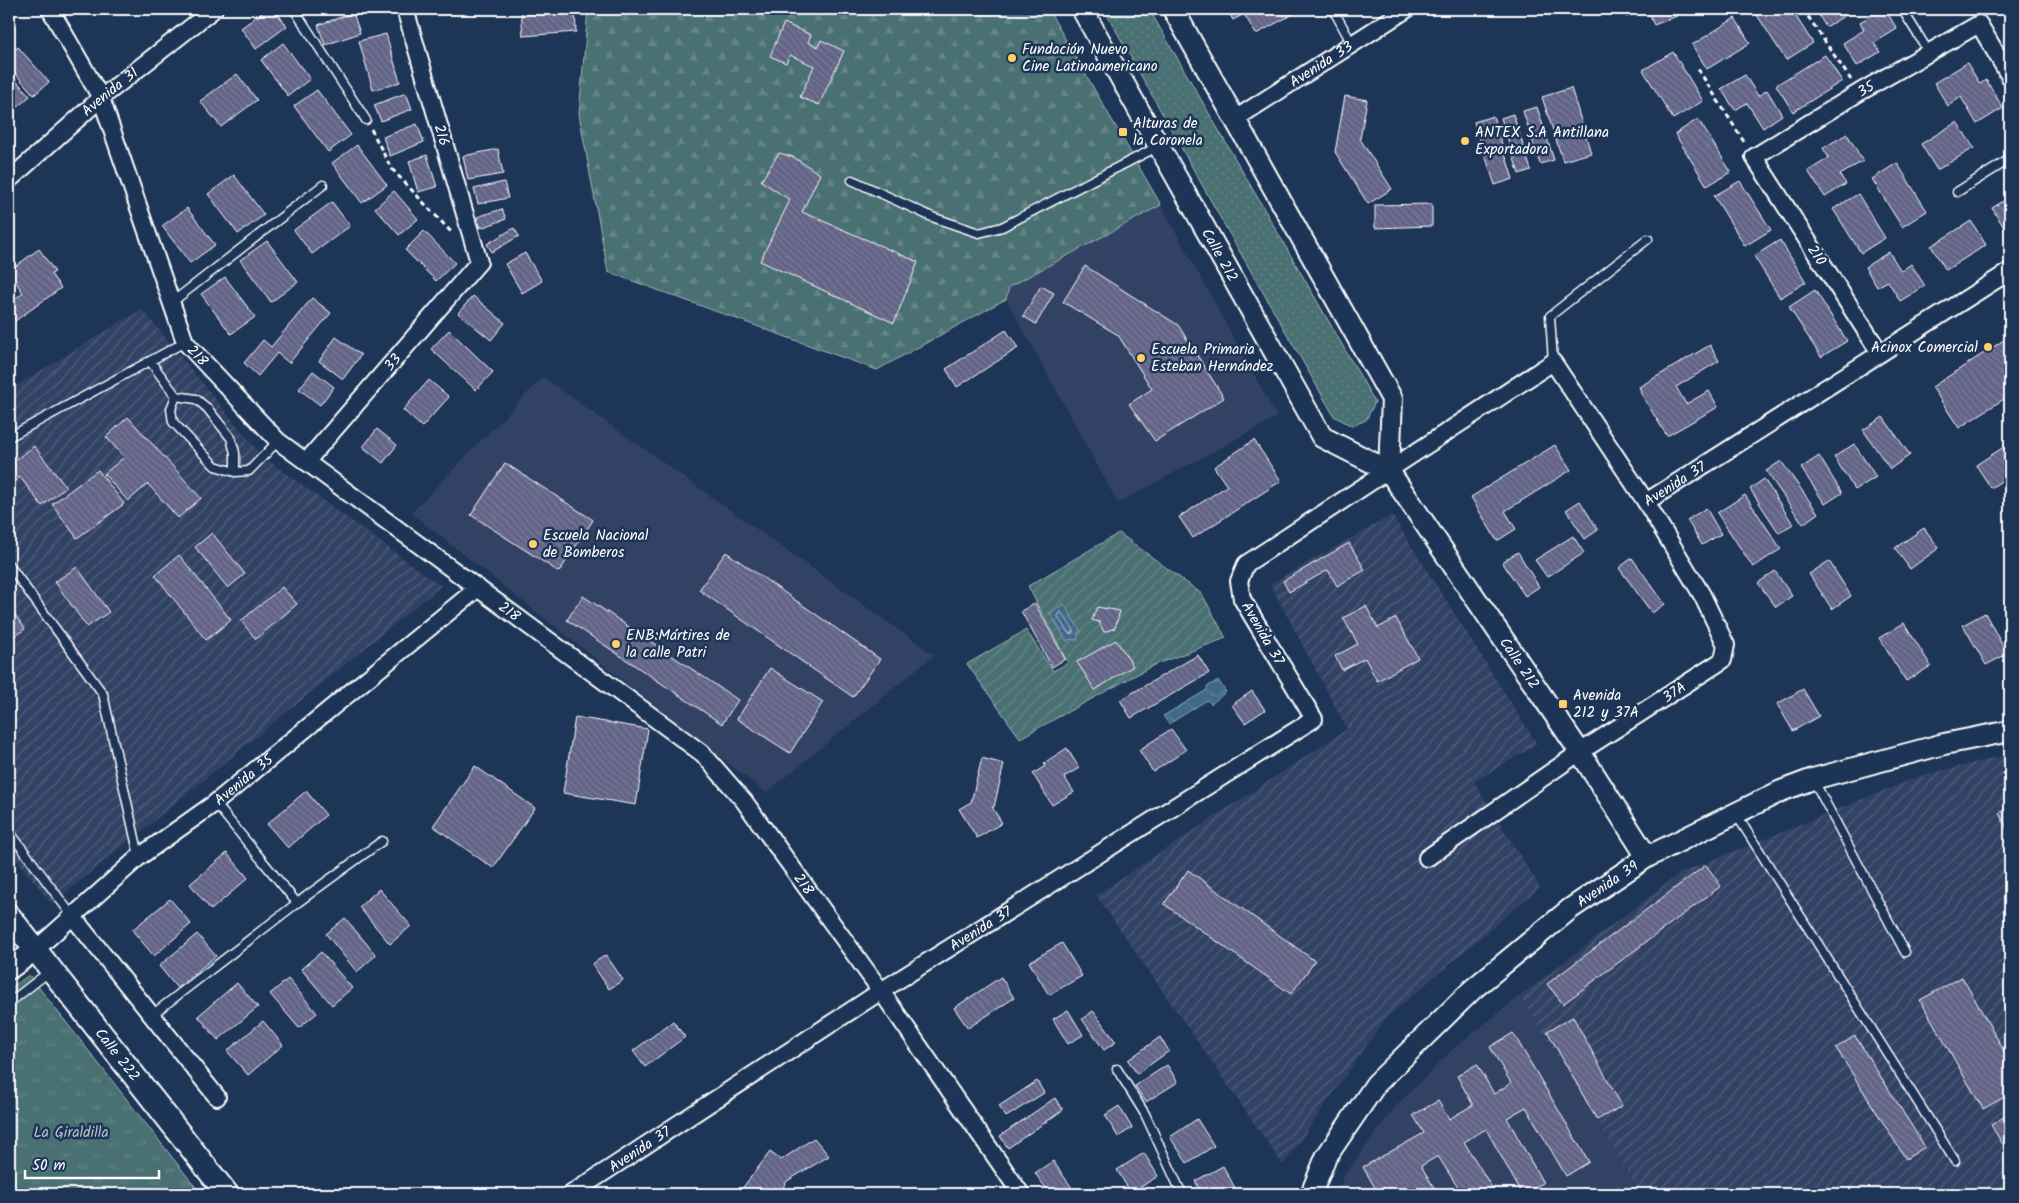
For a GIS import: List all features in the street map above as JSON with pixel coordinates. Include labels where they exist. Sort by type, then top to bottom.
[{"type":"main road","name":"Calle 222","points":[[9,916],[34,951],[227,1194]]},
{"type":"street","name":"218","points":[[50,9],[101,98],[185,342],[278,441],[703,754],[744,801],[881,991],[1021,1194]]},
{"type":"street","name":"Avenida 31","points":[[9,180],[101,98],[214,9]]},
{"type":"street","name":"216","points":[[405,9],[479,262]]},
{"type":"street","name":"Calle 212","points":[[1082,9],[1322,437],[1389,470],[1580,752],[1647,858]]},
{"type":"street","points":[[1173,9],[1392,399],[1389,470]]},
{"type":"street","name":"Avenida 33","points":[[1235,119],[1407,9]]},
{"type":"street","name":"35","points":[[1754,157],[1860,92],[1930,54],[1979,24],[2010,77]]},
{"type":"street","name":"210","points":[[1754,157],[1880,353]]},
{"type":"street","name":"33","points":[[306,462],[479,262]]},
{"type":"street","name":"Avenida 37","points":[[580,1192],[881,991],[1314,719],[1242,599],[1239,581],[1246,564],[1552,362],[1646,502],[2010,271]]},
{"type":"street","name":"37A","points":[[1427,858],[1580,752],[1723,660],[1726,645],[1702,595],[1646,502]]},
{"type":"street","name":"Avenida 35","points":[[9,969],[34,951],[139,857],[215,803],[478,588]]},
{"type":"street","name":"Avenida 39","points":[[1311,1194],[1326,1157],[1376,1084],[1473,989],[1570,909],[1647,858],[1781,791],[1813,779],[1944,744],[2010,731]]},
{"type":"street","points":[[72,917],[217,1097]]},
{"type":"lane","points":[[294,9],[366,120]]},
{"type":"lane","points":[[1333,9],[1352,44]]},
{"type":"lane","points":[[1902,9],[1930,54]]},
{"type":"lane","points":[[852,180],[932,217],[979,233],[1002,227],[1159,146]]},
{"type":"lane","points":[[1957,192],[2010,159]]},
{"type":"lane","points":[[171,303],[322,185]]},
{"type":"lane","points":[[1552,362],[1550,316],[1648,239]]},
{"type":"lane","points":[[9,437],[185,342]]},
{"type":"lane","points":[[150,361],[176,396],[196,400],[207,408],[232,438],[235,452],[234,472]]},
{"type":"lane","points":[[176,396],[171,409],[173,422],[215,466],[234,472],[249,472],[278,441]]},
{"type":"lane","points":[[9,565],[103,694],[139,857]]},
{"type":"lane","points":[[1813,779],[1905,952]]},
{"type":"lane","points":[[215,803],[297,903]]},
{"type":"lane","points":[[1735,813],[1955,1162]]},
{"type":"lane","points":[[9,831],[72,917]]},
{"type":"lane","points":[[152,1015],[297,903],[382,841]]},
{"type":"lane","points":[[9,1003],[50,971]]},
{"type":"lane","points":[[1117,1069],[1145,1114],[1182,1194]]},
{"type":"path","points":[[1803,9],[1860,92]]},
{"type":"path","points":[[1698,69],[1754,157]]},
{"type":"path","points":[[366,120],[391,168],[479,262]]},
{"type":"shaded area","name":"Escuela Primaria Esteban Hernández","points":[[1161,205],[1277,417],[1118,503],[1006,299],[1009,287]]},
{"type":"shaded area","points":[[142,309],[262,456],[441,586],[52,904],[9,850],[9,390]]},
{"type":"shaded area","points":[[543,377],[934,655],[766,793],[411,513]]},
{"type":"shaded area","points":[[1392,515],[1537,744],[1474,782],[1540,887],[1385,1019],[1283,1165],[1096,895],[1347,729],[1270,584]]},
{"type":"shaded area","points":[[2010,754],[2010,1194],[1641,1194],[1520,996],[1680,873],[1920,776]]},
{"type":"shaded area","points":[[1520,996],[1641,1194],[1337,1194],[1344,1176],[1395,1107],[1454,1048]]},
{"type":"green space","points":[[588,9],[1048,9],[1161,205],[1009,287],[1006,299],[877,370],[608,272],[579,114]]},
{"type":"green space","points":[[1104,9],[1149,9],[1375,402],[1366,420],[1352,426],[1334,416]]},
{"type":"green space","points":[[1119,533],[1202,594],[1226,638],[1154,665],[1020,738],[967,664],[1026,630],[1053,671],[1068,663],[1028,586]]},
{"type":"green space","name":"La Giraldilla","points":[[29,975],[201,1194],[9,1194],[9,989]]},
{"type":"green space","points":[[1619,1186],[1625,1194],[1603,1194]]},
{"type":"water","points":[[1064,604],[1081,632],[1078,634],[1077,640],[1070,639],[1067,641],[1050,613]]},
{"type":"water","points":[[1218,680],[1226,692],[1211,704],[1207,700],[1169,724],[1163,716],[1207,690],[1207,687]]},
{"type":"building","points":[[267,9],[274,9],[287,26],[256,49],[241,28]]},
{"type":"building","points":[[521,9],[575,9],[576,32],[523,36]]},
{"type":"building","points":[[1227,9],[1293,9],[1295,13],[1256,34],[1244,14],[1233,20]]},
{"type":"building","points":[[1623,9],[1645,9],[1626,17]]},
{"type":"building","points":[[1647,9],[1674,9],[1677,16],[1654,25]]},
{"type":"building","points":[[1761,9],[1791,9],[1813,43],[1786,60],[1755,12]]},
{"type":"building","points":[[1815,9],[1853,9],[1854,10],[1826,27]]},
{"type":"building","points":[[1885,9],[1897,29],[1874,43],[1880,52],[1857,66],[1843,43],[1864,30],[1860,22]]},
{"type":"building","points":[[353,13],[360,33],[325,45],[318,25]]},
{"type":"building","points":[[1735,18],[1750,43],[1707,69],[1692,45]]},
{"type":"building","points":[[2010,20],[2010,31],[2005,23]]},
{"type":"building","points":[[784,23],[811,35],[808,42],[818,47],[821,40],[844,51],[819,105],[800,97],[814,66],[790,55],[786,63],[770,56]]},
{"type":"building","points":[[386,34],[400,82],[373,90],[359,41]]},
{"type":"building","points":[[283,43],[310,79],[288,96],[261,60]]},
{"type":"building","points":[[18,47],[49,82],[34,95],[9,66],[9,55]]},
{"type":"building","points":[[1673,52],[1703,101],[1673,119],[1643,70]]},
{"type":"building","points":[[1825,55],[1842,81],[1793,112],[1776,85]]},
{"type":"building","points":[[1967,63],[1980,84],[1986,80],[2003,108],[1977,124],[1961,97],[1948,106],[1934,83]]},
{"type":"building","points":[[9,73],[30,96],[14,110],[9,104]]},
{"type":"building","points":[[237,74],[257,100],[221,127],[200,101]]},
{"type":"building","points":[[1745,75],[1758,96],[1767,90],[1782,115],[1763,128],[1747,103],[1735,110],[1721,89]]},
{"type":"building","points":[[1571,88],[1591,153],[1563,161],[1542,97]]},
{"type":"building","points":[[317,90],[351,135],[328,152],[294,106]]},
{"type":"building","points":[[406,93],[412,109],[381,121],[374,105]]},
{"type":"building","points":[[1345,96],[1367,100],[1360,139],[1392,189],[1368,204],[1335,152]]},
{"type":"building","points":[[1537,107],[1554,160],[1540,164],[1523,111]]},
{"type":"building","points":[[1513,114],[1531,170],[1519,174],[1501,118]]},
{"type":"building","points":[[1493,116],[1513,179],[1495,185],[1474,122]]},
{"type":"building","points":[[1698,119],[1731,172],[1707,186],[1675,134]]},
{"type":"building","points":[[1957,122],[1974,148],[1937,170],[1921,144]]},
{"type":"building","points":[[417,124],[424,142],[390,156],[383,137]]},
{"type":"building","points":[[1847,134],[1863,161],[1840,175],[1846,184],[1825,197],[1808,171],[1829,158],[1823,148]]},
{"type":"building","points":[[357,145],[387,185],[362,203],[332,163]]},
{"type":"building","points":[[498,149],[503,174],[468,180],[463,156]]},
{"type":"building","points":[[779,153],[793,157],[820,174],[802,212],[918,262],[894,323],[760,261],[790,200],[761,181]]},
{"type":"building","points":[[427,155],[437,187],[418,192],[409,161]]},
{"type":"building","points":[[1897,163],[1927,211],[1902,227],[1872,179]]},
{"type":"building","points":[[234,175],[264,215],[238,234],[208,194]]},
{"type":"building","points":[[1740,181],[1771,230],[1745,246],[1714,196]]},
{"type":"building","points":[[504,182],[508,198],[478,204],[474,189]]},
{"type":"building","points":[[394,191],[418,219],[399,235],[375,208]]},
{"type":"building","points":[[1858,194],[1885,238],[1861,253],[1833,209]]},
{"type":"building","points":[[2010,197],[2010,233],[2008,234],[1992,208]]},
{"type":"building","points":[[332,202],[350,226],[312,254],[294,230]]},
{"type":"building","points":[[1432,204],[1432,226],[1375,228],[1375,205]]},
{"type":"building","points":[[187,208],[215,245],[190,263],[162,226]]},
{"type":"building","points":[[502,209],[506,219],[481,228],[477,217]]},
{"type":"building","points":[[1971,221],[1986,245],[1946,270],[1931,246]]},
{"type":"building","points":[[514,228],[519,236],[492,252],[487,244]]},
{"type":"building","points":[[424,231],[455,263],[436,281],[405,250]]},
{"type":"building","points":[[1780,240],[1806,282],[1780,298],[1754,256]]},
{"type":"building","points":[[267,241],[298,282],[271,302],[240,260]]},
{"type":"building","points":[[39,249],[55,272],[51,274],[61,288],[15,321],[9,313],[9,303],[23,293],[9,271]]},
{"type":"building","points":[[1889,252],[1901,271],[1911,264],[1925,286],[1900,301],[1888,281],[1877,287],[1865,267]]},
{"type":"building","points":[[525,253],[542,281],[522,293],[505,264]]},
{"type":"building","points":[[1085,266],[1178,325],[1224,398],[1155,441],[1129,404],[1152,389],[1118,335],[1063,302]]},
{"type":"building","points":[[225,277],[255,317],[231,334],[201,294]]},
{"type":"building","points":[[1041,286],[1054,293],[1036,324],[1023,316]]},
{"type":"building","points":[[1815,290],[1847,341],[1821,357],[1789,307]]},
{"type":"building","points":[[473,296],[505,323],[491,340],[458,313]]},
{"type":"building","points":[[312,298],[331,313],[289,363],[277,353],[258,376],[244,363],[263,340],[271,347]]},
{"type":"building","points":[[449,330],[493,372],[476,390],[431,349]]},
{"type":"building","points":[[1006,330],[1018,348],[957,387],[946,369]]},
{"type":"building","points":[[2010,336],[2010,395],[1959,428],[1932,387]]},
{"type":"building","points":[[336,337],[361,355],[343,379],[319,361]]},
{"type":"building","points":[[1710,345],[1719,361],[1676,387],[1686,404],[1709,391],[1718,407],[1667,436],[1640,392],[1639,387]]},
{"type":"building","points":[[313,371],[334,387],[320,405],[299,389]]},
{"type":"building","points":[[429,380],[449,397],[422,427],[403,410]]},
{"type":"building","points":[[128,417],[201,498],[178,518],[148,484],[128,501],[104,474],[124,457],[106,437]]},
{"type":"building","points":[[1883,417],[1910,455],[1890,469],[1863,430]]},
{"type":"building","points":[[377,429],[397,445],[383,463],[363,447]]},
{"type":"building","points":[[1254,440],[1281,481],[1193,538],[1179,517],[1227,486],[1214,467]]},
{"type":"building","points":[[2010,443],[2010,475],[1991,488],[1976,465]]},
{"type":"building","points":[[1854,444],[1876,477],[1855,490],[1834,457]]},
{"type":"building","points":[[1555,445],[1571,470],[1505,511],[1516,529],[1497,541],[1471,497]]},
{"type":"building","points":[[34,446],[66,487],[42,506],[20,477],[9,486],[9,465]]},
{"type":"building","points":[[1819,456],[1842,493],[1825,504],[1801,468]]},
{"type":"building","points":[[1781,461],[1818,513],[1803,524],[1766,471]]},
{"type":"building","points":[[505,463],[593,520],[559,572],[471,515]]},
{"type":"building","points":[[98,470],[124,504],[77,538],[52,504]]},
{"type":"building","points":[[1764,479],[1793,524],[1779,533],[1750,489]]},
{"type":"building","points":[[1745,495],[1781,549],[1753,567],[1717,513]]},
{"type":"building","points":[[1580,501],[1598,530],[1585,539],[1566,510]]},
{"type":"building","points":[[1706,508],[1721,534],[1702,545],[1687,520]]},
{"type":"building","points":[[1924,528],[1939,548],[1910,569],[1895,548]]},
{"type":"building","points":[[212,533],[245,574],[228,588],[195,547]]},
{"type":"building","points":[[1573,536],[1584,553],[1547,577],[1535,560]]},
{"type":"building","points":[[1349,543],[1365,570],[1337,586],[1328,570],[1289,592],[1283,581]]},
{"type":"building","points":[[726,552],[880,659],[853,697],[699,590]]},
{"type":"building","points":[[1518,552],[1539,587],[1525,596],[1502,562]]},
{"type":"building","points":[[179,555],[231,620],[206,640],[155,575]]},
{"type":"building","points":[[1632,558],[1665,604],[1652,613],[1619,568]]},
{"type":"building","points":[[1829,561],[1851,596],[1832,609],[1809,574]]},
{"type":"building","points":[[77,567],[109,612],[87,627],[55,582]]},
{"type":"building","points":[[1775,571],[1792,596],[1776,607],[1758,583]]},
{"type":"building","points":[[282,587],[297,604],[256,639],[241,621]]},
{"type":"building","points":[[583,596],[738,700],[722,724],[567,620]]},
{"type":"building","points":[[1035,603],[1065,659],[1052,667],[1021,611]]},
{"type":"building","points":[[9,606],[25,629],[9,640]]},
{"type":"building","points":[[1366,606],[1378,628],[1396,618],[1418,658],[1377,681],[1365,658],[1342,670],[1335,656],[1358,644],[1343,618]]},
{"type":"building","points":[[1097,607],[1120,611],[1115,628],[1104,632],[1099,622],[1092,620]]},
{"type":"building","points":[[1985,613],[2007,654],[1986,665],[1963,625]]},
{"type":"building","points":[[1904,623],[1931,666],[1906,681],[1879,638]]},
{"type":"building","points":[[1116,640],[1133,666],[1095,690],[1077,662]]},
{"type":"building","points":[[1198,655],[1209,673],[1131,718],[1120,700]]},
{"type":"building","points":[[770,668],[823,702],[790,753],[737,719]]},
{"type":"building","points":[[1803,689],[1819,716],[1793,731],[1777,704]]},
{"type":"building","points":[[1252,691],[1265,710],[1245,723],[1232,705]]},
{"type":"building","points":[[575,717],[648,729],[636,805],[563,793]]},
{"type":"building","points":[[1171,729],[1186,750],[1153,772],[1139,750]]},
{"type":"building","points":[[1067,748],[1079,768],[1064,777],[1074,792],[1052,805],[1033,774],[1045,766],[1044,763]]},
{"type":"building","points":[[982,758],[1004,764],[994,807],[992,807],[1002,823],[977,838],[959,809],[971,802]]},
{"type":"building","points":[[475,766],[535,808],[493,868],[433,826]]},
{"type":"building","points":[[306,791],[326,815],[288,848],[267,824]]},
{"type":"building","points":[[2010,807],[2010,835],[1999,813]]},
{"type":"building","points":[[227,853],[248,878],[211,910],[190,884]]},
{"type":"building","points":[[1706,865],[1721,886],[1563,1004],[1547,984]]},
{"type":"building","points":[[1188,870],[1315,961],[1291,994],[1164,904]]},
{"type":"building","points":[[379,889],[411,926],[390,944],[359,907]]},
{"type":"building","points":[[170,899],[191,924],[154,956],[132,930]]},
{"type":"building","points":[[345,918],[376,955],[357,972],[326,934]]},
{"type":"building","points":[[197,934],[216,956],[177,988],[159,966]]},
{"type":"building","points":[[1062,943],[1082,976],[1049,995],[1029,962]]},
{"type":"building","points":[[321,952],[352,988],[332,1005],[301,969]]},
{"type":"building","points":[[606,955],[623,980],[609,989],[592,964]]},
{"type":"building","points":[[1001,977],[1014,998],[968,1028],[954,1008]]},
{"type":"building","points":[[1962,977],[2010,1061],[2010,1094],[1983,1109],[1920,1000]]},
{"type":"building","points":[[288,979],[317,1013],[299,1028],[270,994]]},
{"type":"building","points":[[237,983],[258,1007],[218,1040],[198,1016]]},
{"type":"building","points":[[1068,1010],[1083,1035],[1068,1044],[1053,1019]]},
{"type":"building","points":[[1093,1011],[1116,1042],[1104,1050],[1082,1019]]},
{"type":"building","points":[[1573,1017],[1622,1106],[1597,1120],[1547,1031]]},
{"type":"building","points":[[263,1021],[283,1045],[248,1075],[227,1051]]},
{"type":"building","points":[[673,1021],[685,1037],[645,1067],[633,1051]]},
{"type":"building","points":[[1513,1033],[1589,1162],[1566,1176],[1526,1107],[1507,1118],[1543,1183],[1522,1194],[1486,1129],[1464,1142],[1496,1194],[1462,1194],[1438,1156],[1421,1166],[1438,1194],[1375,1194],[1377,1191],[1363,1167],[1424,1133],[1413,1115],[1438,1101],[1449,1119],[1473,1105],[1457,1076],[1477,1064],[1494,1094],[1511,1083],[1490,1047]]},
{"type":"building","points":[[1855,1036],[1925,1147],[1906,1159],[1836,1048]]},
{"type":"building","points":[[1160,1037],[1169,1051],[1137,1074],[1128,1060]]},
{"type":"building","points":[[1167,1065],[1178,1082],[1146,1102],[1135,1086]]},
{"type":"building","points":[[1037,1081],[1044,1093],[1006,1117],[999,1106]]},
{"type":"building","points":[[1055,1098],[1063,1110],[1008,1148],[1000,1136]]},
{"type":"building","points":[[1119,1106],[1132,1128],[1118,1137],[1105,1115]]},
{"type":"building","points":[[2010,1113],[2010,1156],[1991,1125]]},
{"type":"building","points":[[1197,1119],[1214,1146],[1187,1163],[1170,1137]]},
{"type":"building","points":[[814,1138],[829,1156],[787,1181],[779,1194],[747,1194],[741,1190],[770,1152],[781,1160]]},
{"type":"building","points":[[1144,1153],[1158,1176],[1131,1193],[1117,1170]]},
{"type":"building","points":[[1053,1161],[1072,1188],[1063,1194],[1050,1194],[1035,1173]]},
{"type":"building","points":[[1223,1166],[1235,1188],[1224,1194],[1202,1194],[1195,1181]]},
{"type":"place","name":"Fundación Nuevo Cine Latinoamericano","points":[[1012,58]]},
{"type":"place","name":"Alturas de la Coronela","points":[[1123,132]]},
{"type":"place","name":"ANTEX S.A Antillana Exportadora","points":[[1465,141]]},
{"type":"place","name":"Acinox Comercial","points":[[1988,347]]},
{"type":"place","name":"Escuela Primaria Esteban Hernández","points":[[1141,358]]},
{"type":"place","name":"Escuela Nacional de Bomberos","points":[[533,544]]},
{"type":"place","name":"ENB:Mártires de la calle Patri","points":[[616,644]]},
{"type":"place","name":"Avenida 212 y 37A","points":[[1563,704]]}]
